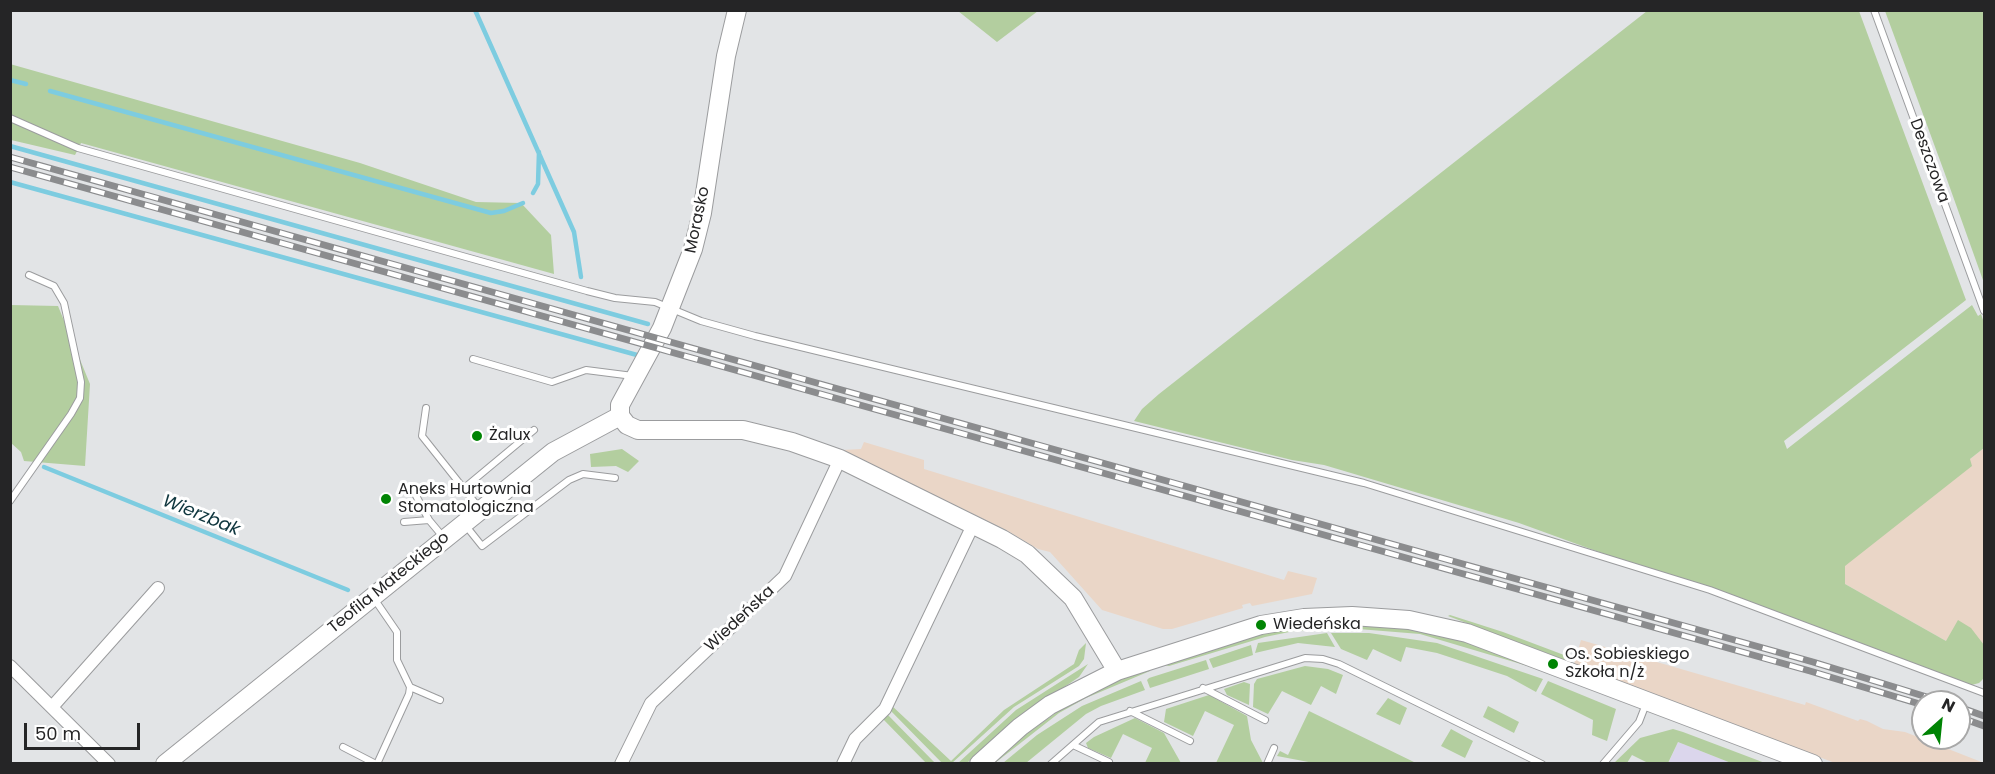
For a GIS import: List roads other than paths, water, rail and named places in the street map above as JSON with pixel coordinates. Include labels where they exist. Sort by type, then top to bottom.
[{"type":"street","name":"Morasko","points":[[620,416],[620,405],[671,308],[687,268],[701,220],[724,65],[737,10]]},
{"type":"street","points":[[620,416],[627,425],[638,430],[743,430],[792,442],[840,459],[974,525],[1027,554],[1051,574],[1073,597],[1117,671]]},
{"type":"street","name":"Teofila Mateckiego","points":[[165,764],[553,452],[620,416]]},
{"type":"street","name":"Wiedeńska","points":[[621,764],[651,703],[785,576],[840,459]]},
{"type":"street","points":[[843,764],[855,739],[885,709],[974,525]]},
{"type":"street","points":[[52,707],[158,588]]},
{"type":"street","points":[[979,764],[1020,727],[1050,705],[1117,671],[1261,625],[1315,617],[1373,616],[1426,623],[1467,633],[1813,764]]},
{"type":"street","points":[[10,666],[109,764]]},
{"type":"lane","name":"Deszczowa","points":[[1874,10],[1984,311]]},
{"type":"lane","points":[[10,118],[78,148],[138,166],[587,291],[615,298],[655,302],[701,321],[755,336],[1375,486],[1720,593],[1984,693]]},
{"type":"lane","points":[[10,501],[72,414],[80,398],[81,390],[71,327],[64,303],[54,286],[29,275]]},
{"type":"lane","points":[[473,359],[552,382],[586,370],[637,376]]},
{"type":"lane","points":[[426,408],[422,436],[480,509]]},
{"type":"lane","points":[[463,489],[534,430]]},
{"type":"lane","points":[[464,523],[482,546],[569,480],[583,474],[615,478]]},
{"type":"lane","points":[[413,490],[429,520],[445,538]]},
{"type":"lane","points":[[404,522],[429,520]]},
{"type":"lane","points":[[344,747],[377,764],[410,694],[410,687],[397,660],[396,629],[372,597]]},
{"type":"lane","points":[[1051,764],[1099,722],[1288,661],[1323,659],[1339,664],[1542,764]]},
{"type":"lane","points":[[410,687],[440,700]]},
{"type":"lane","points":[[1203,688],[1265,720]]},
{"type":"lane","points":[[1603,764],[1639,722],[1647,700]]},
{"type":"lane","points":[[1130,711],[1190,741]]},
{"type":"lane","points":[[1073,745],[1109,762]]},
{"type":"lane","points":[[1267,764],[1274,748]]},
{"type":"waterway","points":[[475,10],[574,232],[581,277]]},
{"type":"waterway","points":[[10,80],[26,84]]},
{"type":"waterway","points":[[50,91],[491,213],[504,211],[523,203]]},
{"type":"waterway","points":[[10,146],[648,324]]},
{"type":"waterway","points":[[533,193],[538,184],[539,152]]},
{"type":"waterway","points":[[10,182],[637,355]]},
{"type":"waterway","name":"Wierzbak","points":[[44,467],[348,590]]},
{"type":"railway","points":[[10,157],[1813,662],[1911,692]]},
{"type":"railway","points":[[10,167],[1810,671],[1911,701]]},
{"type":"railway","points":[[1971,711],[1984,716]]},
{"type":"railway","points":[[1971,721],[1984,726]]},
{"type":"place","name":"Żalux","points":[[477,436]]},
{"type":"place","name":"Aneks Hurtownia Stomatologiczna","points":[[386,499]]},
{"type":"place","name":"Wiedeńska","points":[[1261,625]]},
{"type":"place","name":"Os. Sobieskiego Szkoła n/ż","points":[[1553,664]]}]
